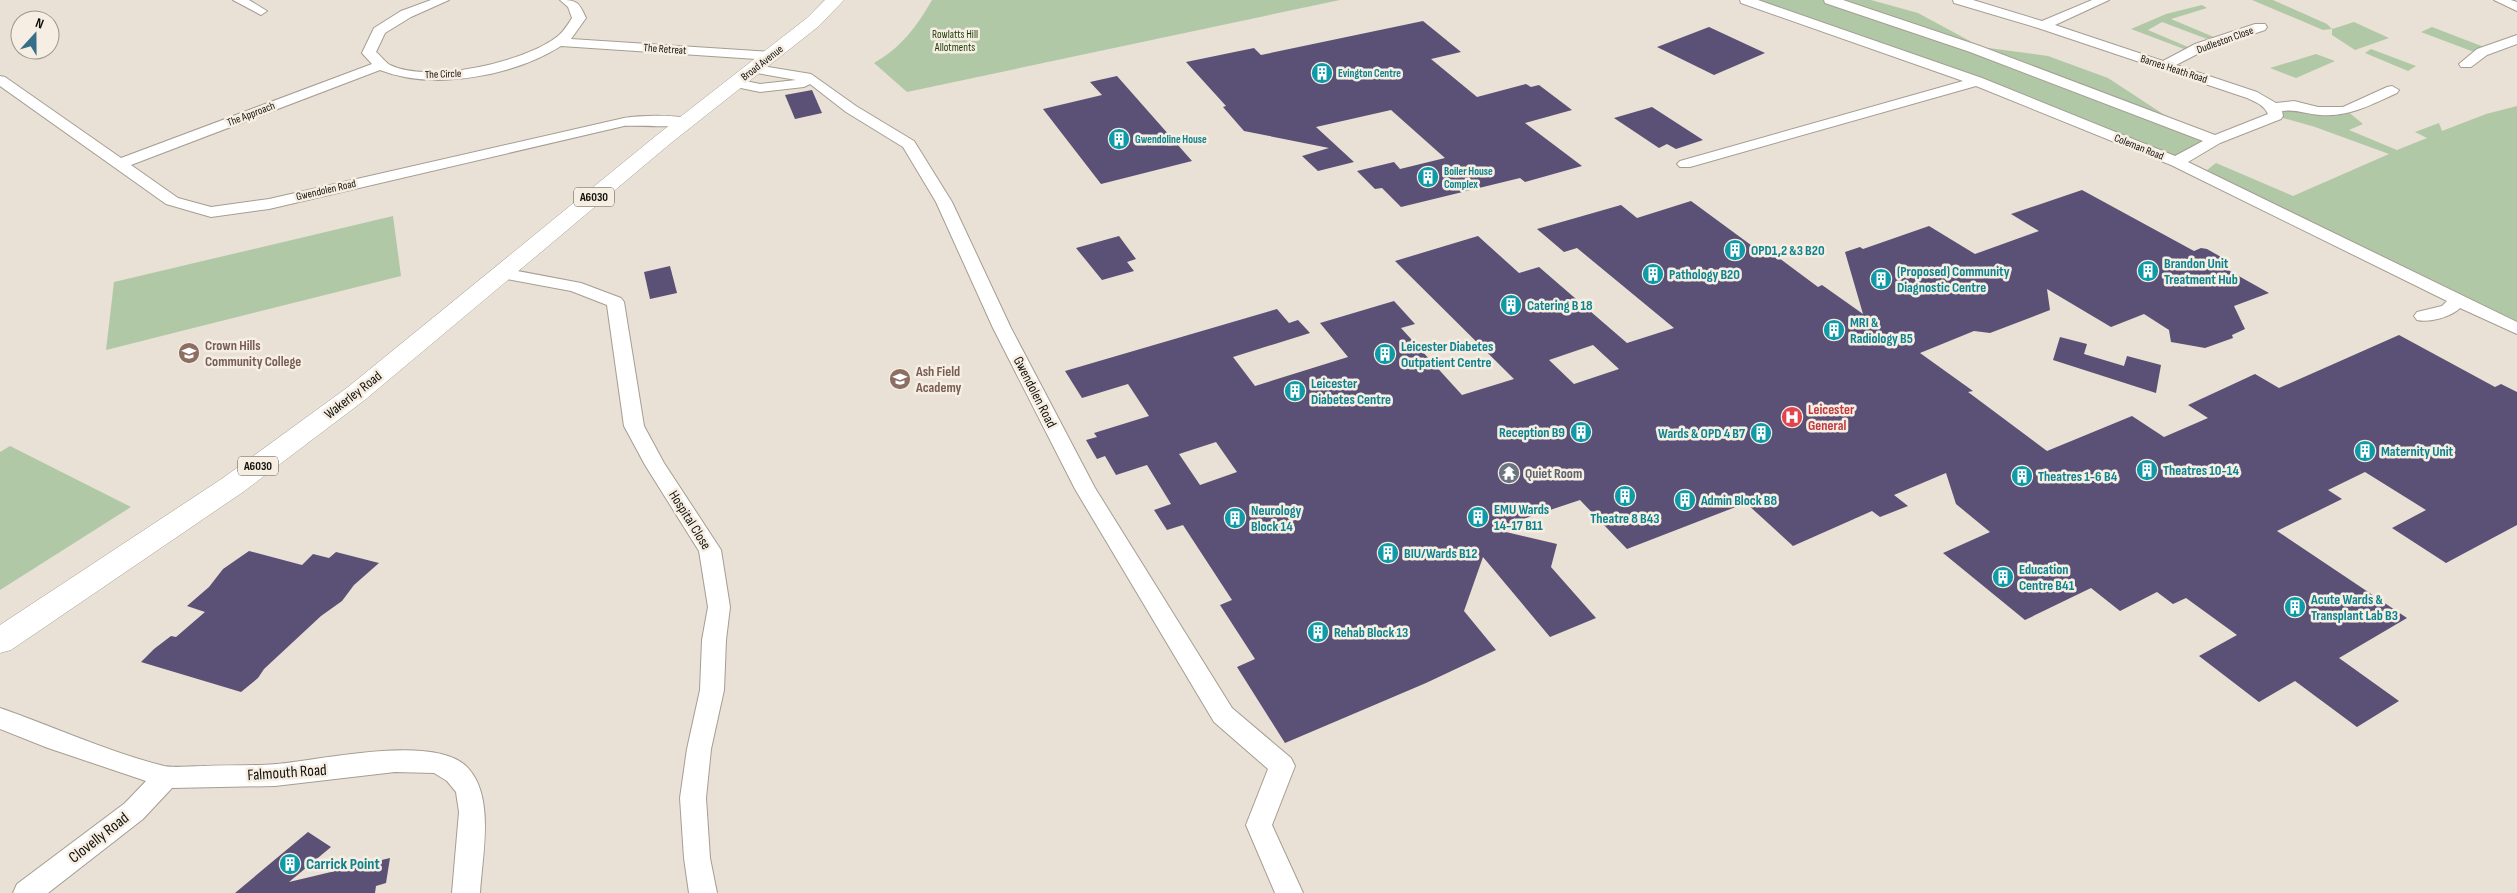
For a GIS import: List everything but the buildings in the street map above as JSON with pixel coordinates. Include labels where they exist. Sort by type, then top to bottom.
[{"type":"highway","name":"Broad Avenue","points":[[686,122],[772,56],[835,0]]},
{"type":"highway","name":"Wakerley Road","points":[[0,641],[233,485],[300,436],[440,326],[686,122]]},
{"type":"street","points":[[238,0],[261,11]]},
{"type":"street","points":[[382,65],[369,53],[379,31],[406,14],[443,0]]},
{"type":"street","name":"The Circle","points":[[382,65],[385,68],[411,74],[438,76],[476,72],[519,61],[564,38],[578,18],[574,5],[566,0]]},
{"type":"street","name":"Coleman Road","points":[[1746,0],[1977,81],[2176,162],[2517,329]]},
{"type":"street","points":[[1830,0],[1975,49],[2215,140]]},
{"type":"street","name":"Barnes Heath Road","points":[[1958,0],[2043,25],[2252,95],[2266,101],[2274,108]]},
{"type":"street","points":[[2043,25],[2103,0]]},
{"type":"street","points":[[2500,0],[2517,6]]},
{"type":"street","name":"Dudleston Close","points":[[2164,66],[2200,48],[2260,27]]},
{"type":"street","points":[[2466,64],[2482,52],[2517,39]]},
{"type":"street","name":"The Retreat","points":[[559,42],[772,56]]},
{"type":"street","name":"The Approach","points":[[121,164],[382,65]]},
{"type":"street","name":"Gwendolen Road","points":[[756,68],[806,77],[816,82],[851,109],[909,144],[944,202],[1002,328],[1085,489],[1223,715],[1282,766],[1260,825],[1289,893]]},
{"type":"street","name":"Gwendolen Road","points":[[0,80],[172,201],[211,212],[268,204],[624,122],[639,120],[686,122]]},
{"type":"street","points":[[1685,164],[1977,81]]},
{"type":"street","points":[[736,83],[760,88],[816,82]]},
{"type":"street","points":[[2176,162],[2215,140],[2276,116],[2274,108],[2294,105],[2318,111],[2345,111],[2394,93]]},
{"type":"street","name":"Hospital Close","points":[[502,273],[600,293],[616,302],[634,426],[655,465],[710,550],[719,607],[714,640],[712,690],[699,750],[693,798],[697,858],[703,893]]},
{"type":"street","points":[[2423,316],[2448,310],[2459,300]]},
{"type":"street","name":"Falmouth Road","points":[[0,718],[57,741],[166,777],[276,776],[394,761],[423,760],[440,762],[456,773],[468,788],[472,812],[466,893]]},
{"type":"street","name":"Clovelly Road","points":[[27,893],[134,811],[166,777]]},
{"type":"green space","name":"Rowlatts Hill Allotments","points":[[932,0],[1340,0],[907,92],[874,63],[884,57],[908,36]]},
{"type":"green space","points":[[1746,0],[1871,0],[1918,13],[1981,47],[2048,56],[2108,78],[2186,129],[2215,140],[2176,162],[1977,81]]},
{"type":"green space","points":[[2252,0],[2273,0],[2327,24],[2332,29],[2323,30]]},
{"type":"green space","points":[[2202,5],[2207,8],[2171,19],[2221,40],[2215,42],[2162,22],[2148,30],[2195,50],[2192,52],[2131,29],[2166,14]]},
{"type":"green space","points":[[2354,22],[2389,38],[2355,50],[2332,35],[2332,29]]},
{"type":"green space","points":[[2432,27],[2484,47],[2474,52],[2421,32]]},
{"type":"green space","points":[[2371,49],[2416,66],[2408,71],[2365,53]]},
{"type":"green space","points":[[2316,54],[2335,61],[2296,78],[2270,68]]},
{"type":"green space","points":[[2517,106],[2517,329],[2202,174],[2216,163],[2293,196],[2389,154],[2315,127],[2276,116],[2274,108],[2346,110],[2363,124],[2349,130],[2397,150],[2427,138],[2415,132],[2439,123],[2442,131],[2486,114]]},
{"type":"green space","points":[[393,216],[401,276],[106,350],[114,282]]},
{"type":"green space","points":[[10,446],[131,507],[0,590],[0,452]]},
{"type":"place","name":"Evington Centre","points":[[1322,73]]},
{"type":"place","name":"Gwendoline House","points":[[1119,139]]},
{"type":"place","name":"Boiler House Complex","points":[[1428,177]]},
{"type":"place","name":"OPD1,2 &3 B20","points":[[1735,250]]},
{"type":"place","name":"Brandon Unit Treatment Hub","points":[[2148,271]]},
{"type":"place","name":"Pathology B20","points":[[1653,274]]},
{"type":"place","name":"(Proposed) Community Diagnostic Centre","points":[[1881,279]]},
{"type":"place","name":"Catering B 18","points":[[1511,305]]},
{"type":"place","name":"MRI & Radiology B5","points":[[1834,330]]},
{"type":"place","name":"Crown Hills Community College","points":[[189,353]]},
{"type":"place","name":"Leicester Diabetes Outpatient Centre","points":[[1385,354]]},
{"type":"place","name":"Ash Field Academy","points":[[900,379]]},
{"type":"place","name":"Leicester Diabetes Centre","points":[[1295,391]]},
{"type":"place","name":"Leicester General","points":[[1792,417]]},
{"type":"place","name":"Reception B9","points":[[1581,432]]},
{"type":"place","name":"Wards & OPD 4 B7","points":[[1761,433]]},
{"type":"place","name":"Maternity Unit","points":[[2365,451]]},
{"type":"place","name":"Theatres 10-14","points":[[2147,470]]},
{"type":"place","name":"Quiet Room","points":[[1509,473]]},
{"type":"place","name":"Theatres 1-6 B4","points":[[2022,476]]},
{"type":"place","name":"Theatre 8 B43","points":[[1625,496]]},
{"type":"place","name":"Admin Block B8","points":[[1685,500]]},
{"type":"place","name":"EMU Wards 14-17 B11","points":[[1478,517]]},
{"type":"place","name":"Neurology Block 14","points":[[1235,518]]},
{"type":"place","name":"BIU/Wards B12","points":[[1388,553]]},
{"type":"place","name":"Education Centre B41","points":[[2003,577]]},
{"type":"place","name":"Acute Wards & Transplant Lab B3","points":[[2295,607]]},
{"type":"place","name":"Rehab Block 13","points":[[1318,632]]},
{"type":"place","name":"Carrick Point","points":[[290,864]]}]
